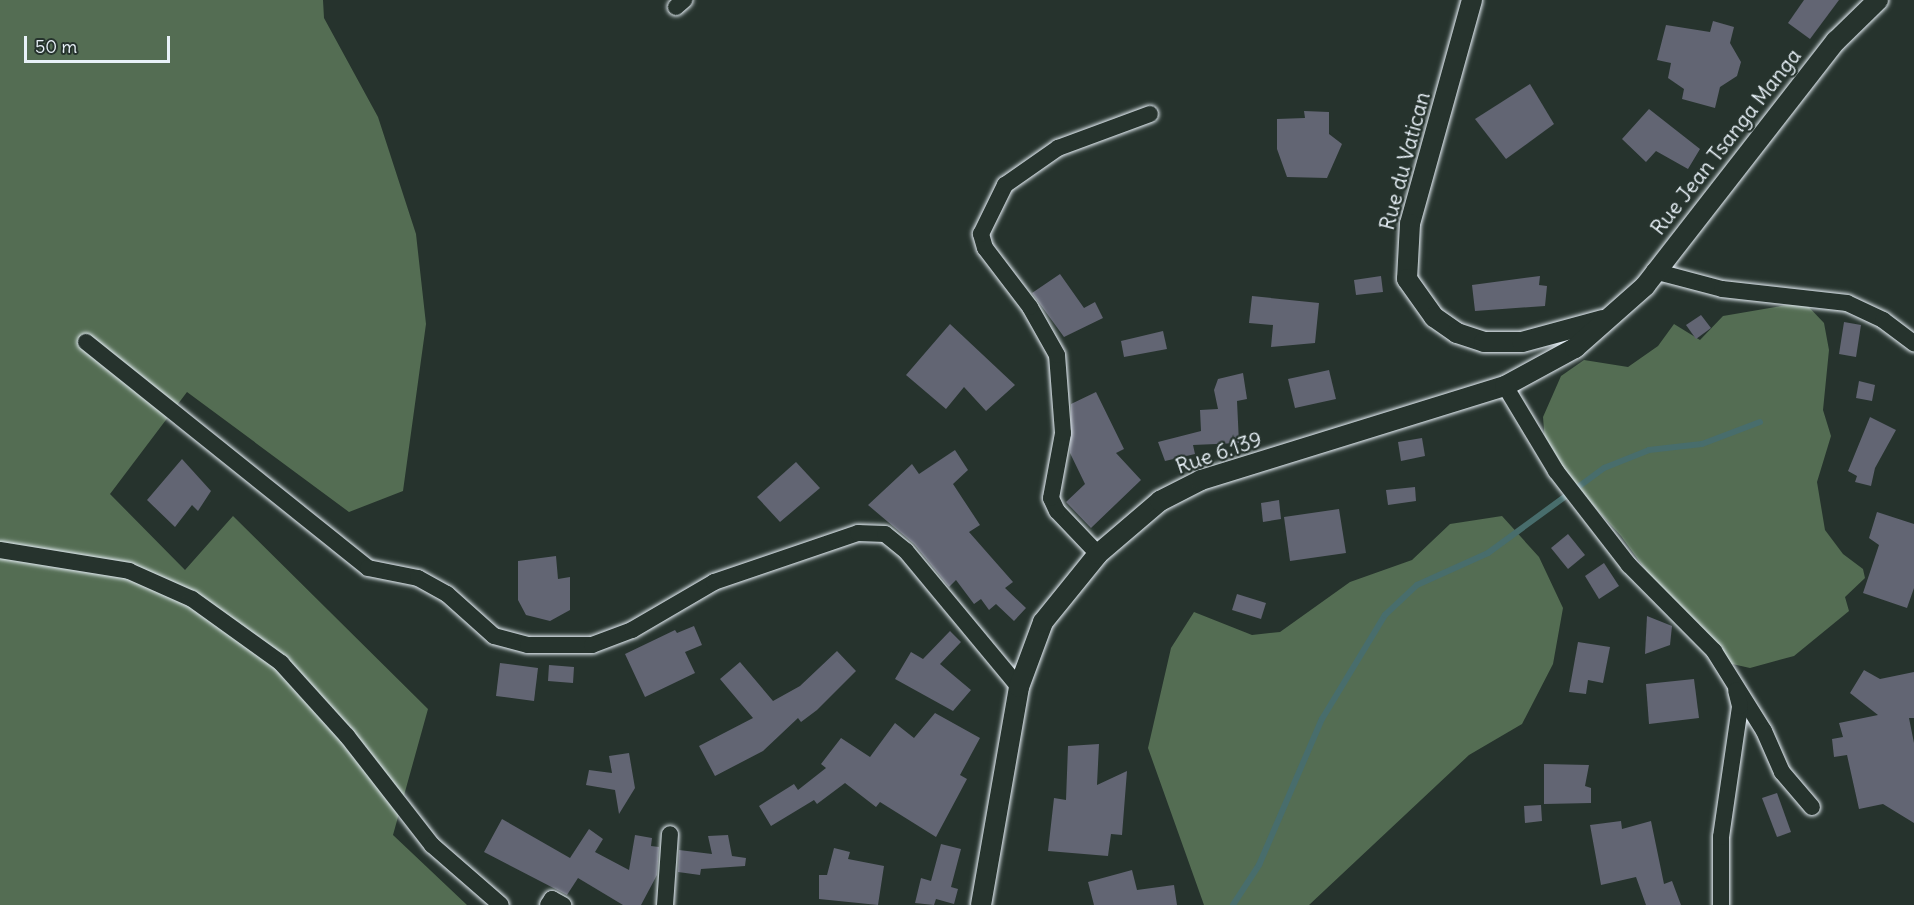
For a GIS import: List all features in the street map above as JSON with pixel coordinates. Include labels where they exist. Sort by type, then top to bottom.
[{"type":"street","name":"Rue du Vatican","points":[[1472,0],[1410,224],[1407,279],[1434,317],[1457,333],[1484,342],[1522,342],[1615,316]]},
{"type":"street","name":"Rue Jean Tsanga Manga","points":[[1615,316],[1654,271],[1836,41],[1878,0]]},
{"type":"street","points":[[1098,554],[1057,511],[1051,498],[1063,433],[1057,355],[1030,307],[985,248],[981,234],[1005,185],[1058,147],[1150,114]]},
{"type":"street","points":[[1654,271],[1722,289],[1847,303],[1882,320],[1914,343]]},
{"type":"street","name":"Rue 6.139","points":[[981,905],[1019,687],[1043,622],[1098,554],[1160,501],[1201,480],[1505,386],[1575,348],[1615,316]]},
{"type":"street","points":[[86,342],[368,568],[418,578],[447,594],[494,636],[528,645],[592,645],[632,630],[714,582],[858,533],[885,534],[920,567],[1019,687]]},
{"type":"street","points":[[1505,386],[1556,471],[1629,564],[1714,651],[1734,680],[1782,772],[1812,807]]},
{"type":"street","points":[[0,550],[129,571],[192,599],[281,663],[347,736],[432,845],[501,905]]},
{"type":"street","points":[[1721,905],[1721,837],[1740,706],[1734,680]]},
{"type":"street","points":[[665,905],[670,834]]},
{"type":"street","points":[[548,905],[552,899],[563,905]]},
{"type":"green space","points":[[0,0],[323,0],[324,18],[378,117],[416,234],[426,324],[403,491],[349,512],[187,392],[110,494],[185,570],[233,516],[428,709],[393,835],[467,905],[0,905]]},
{"type":"green space","points":[[1804,302],[1824,323],[1829,350],[1823,410],[1831,436],[1817,482],[1825,530],[1843,554],[1863,569],[1865,578],[1845,597],[1849,611],[1794,656],[1750,668],[1710,659],[1621,536],[1546,454],[1543,417],[1561,376],[1584,360],[1628,367],[1658,346],[1674,324],[1700,340],[1723,316]]},
{"type":"green space","points":[[1502,516],[1539,557],[1563,608],[1553,664],[1522,724],[1469,755],[1309,905],[1204,905],[1148,748],[1171,648],[1194,612],[1252,635],[1280,632],[1350,582],[1412,560],[1450,524]]},
{"type":"building","points":[[1804,0],[1839,0],[1810,39],[1788,23]]},
{"type":"building","points":[[1713,21],[1734,27],[1730,43],[1741,62],[1737,76],[1720,87],[1715,108],[1682,99],[1684,89],[1668,78],[1671,63],[1657,60],[1666,25],[1710,32]]},
{"type":"building","points":[[1530,84],[1554,124],[1506,159],[1475,119]]},
{"type":"building","points":[[1649,109],[1700,149],[1688,169],[1656,151],[1646,162],[1622,139]]},
{"type":"building","points":[[1304,111],[1329,112],[1329,134],[1342,144],[1327,178],[1287,177],[1277,149],[1277,119],[1305,118]]},
{"type":"building","points":[[1060,274],[1084,308],[1095,302],[1103,318],[1064,337],[1032,293]]},
{"type":"building","points":[[1381,276],[1383,292],[1356,295],[1354,280]]},
{"type":"building","points":[[1540,276],[1539,285],[1547,286],[1545,306],[1475,311],[1472,285]]},
{"type":"building","points":[[1252,296],[1319,303],[1315,343],[1271,347],[1273,325],[1249,323]]},
{"type":"building","points":[[1701,315],[1711,328],[1696,339],[1686,325]]},
{"type":"building","points":[[1844,322],[1861,325],[1856,357],[1839,354]]},
{"type":"building","points":[[950,324],[1015,385],[986,411],[964,387],[946,409],[906,375]]},
{"type":"building","points":[[1163,331],[1167,349],[1124,357],[1121,341]]},
{"type":"building","points":[[1329,370],[1336,399],[1295,408],[1288,379]]},
{"type":"building","points":[[1243,373],[1247,399],[1237,401],[1239,443],[1193,445],[1195,454],[1165,461],[1158,442],[1201,431],[1200,410],[1218,409],[1214,390],[1218,379]]},
{"type":"building","points":[[1859,381],[1875,385],[1872,401],[1856,398]]},
{"type":"building","points":[[1096,392],[1124,449],[1116,453],[1141,480],[1091,528],[1066,502],[1085,484],[1070,453],[1071,404]]},
{"type":"building","points":[[1870,417],[1896,430],[1875,468],[1871,486],[1855,482],[1857,476],[1848,471]]},
{"type":"building","points":[[1422,438],[1425,456],[1401,461],[1398,442]]},
{"type":"building","points":[[955,450],[968,470],[953,484],[980,525],[969,532],[1013,582],[1005,588],[1026,608],[1014,621],[996,604],[989,610],[981,599],[974,604],[956,580],[949,587],[914,544],[868,505],[912,464],[919,474]]},
{"type":"building","points":[[182,459],[211,491],[198,511],[192,505],[175,527],[147,500]]},
{"type":"building","points":[[796,462],[820,488],[780,522],[757,497]]},
{"type":"building","points":[[1415,487],[1416,501],[1388,505],[1386,490]]},
{"type":"building","points":[[1279,500],[1281,519],[1263,522],[1261,503]]},
{"type":"building","points":[[1339,509],[1346,553],[1290,561],[1284,517]]},
{"type":"building","points":[[1877,512],[1914,524],[1914,588],[1907,608],[1863,593],[1879,545],[1869,538]]},
{"type":"building","points":[[1568,534],[1585,555],[1568,569],[1551,548]]},
{"type":"building","points":[[556,556],[558,579],[570,577],[570,610],[550,621],[526,615],[518,600],[518,561]]},
{"type":"building","points":[[1604,563],[1619,586],[1599,599],[1585,576]]},
{"type":"building","points":[[1237,594],[1266,603],[1261,619],[1232,610]]},
{"type":"building","points":[[1647,616],[1672,626],[1670,645],[1645,654]]},
{"type":"building","points":[[694,626],[702,645],[685,652],[695,673],[645,697],[625,654],[675,630],[677,633]]},
{"type":"building","points":[[950,631],[961,642],[940,664],[971,690],[953,711],[895,679],[911,652],[923,659]]},
{"type":"building","points":[[1578,642],[1610,647],[1603,683],[1588,680],[1586,694],[1569,692]]},
{"type":"building","points":[[837,651],[856,671],[817,710],[801,722],[798,718],[763,751],[715,776],[699,746],[753,718],[720,679],[740,662],[773,701],[800,686]]},
{"type":"building","points":[[500,663],[538,668],[534,701],[496,696]]},
{"type":"building","points":[[549,665],[574,667],[573,683],[548,681]]},
{"type":"building","points":[[1864,670],[1880,679],[1914,672],[1914,718],[1909,718],[1914,743],[1914,823],[1883,804],[1859,809],[1847,755],[1834,757],[1832,739],[1843,737],[1839,723],[1878,715],[1850,693]]},
{"type":"building","points":[[1694,679],[1699,718],[1649,724],[1646,684]]},
{"type":"building","points":[[935,713],[980,738],[960,775],[967,779],[936,837],[880,802],[876,807],[845,783],[817,804],[814,800],[771,826],[759,806],[794,784],[798,790],[826,768],[821,764],[841,738],[870,757],[895,723],[914,738]]},
{"type":"building","points":[[1099,744],[1097,785],[1127,771],[1122,835],[1111,834],[1108,856],[1048,851],[1054,798],[1066,800],[1068,746]]},
{"type":"building","points":[[629,753],[635,788],[619,814],[615,790],[586,785],[589,770],[612,773],[609,756]]},
{"type":"building","points":[[1544,764],[1589,765],[1585,786],[1591,788],[1591,803],[1544,804]]},
{"type":"building","points":[[1777,793],[1791,832],[1777,837],[1762,798]]},
{"type":"building","points":[[1541,805],[1542,821],[1525,823],[1524,806]]},
{"type":"building","points":[[502,819],[570,858],[589,829],[603,839],[595,852],[629,870],[635,835],[652,838],[651,846],[659,847],[657,875],[641,905],[623,905],[578,878],[567,895],[484,852]]},
{"type":"building","points":[[1621,821],[1622,829],[1651,821],[1664,884],[1672,881],[1681,905],[1646,905],[1636,877],[1601,885],[1590,825]]},
{"type":"building","points":[[728,835],[732,856],[746,858],[745,866],[701,869],[700,875],[678,872],[679,850],[712,854],[708,836]]},
{"type":"building","points":[[941,844],[961,849],[951,887],[958,889],[954,904],[936,899],[934,905],[915,903],[921,878],[931,881]]},
{"type":"building","points":[[834,848],[850,852],[848,859],[884,866],[878,905],[819,899],[819,875],[827,875]]},
{"type":"building","points":[[1132,870],[1137,890],[1174,885],[1177,905],[1094,905],[1088,882]]},
{"type":"waterway","points":[[1233,905],[1259,865],[1322,719],[1385,615],[1417,585],[1488,553],[1604,468],[1649,450],[1702,444],[1760,422]]}]
